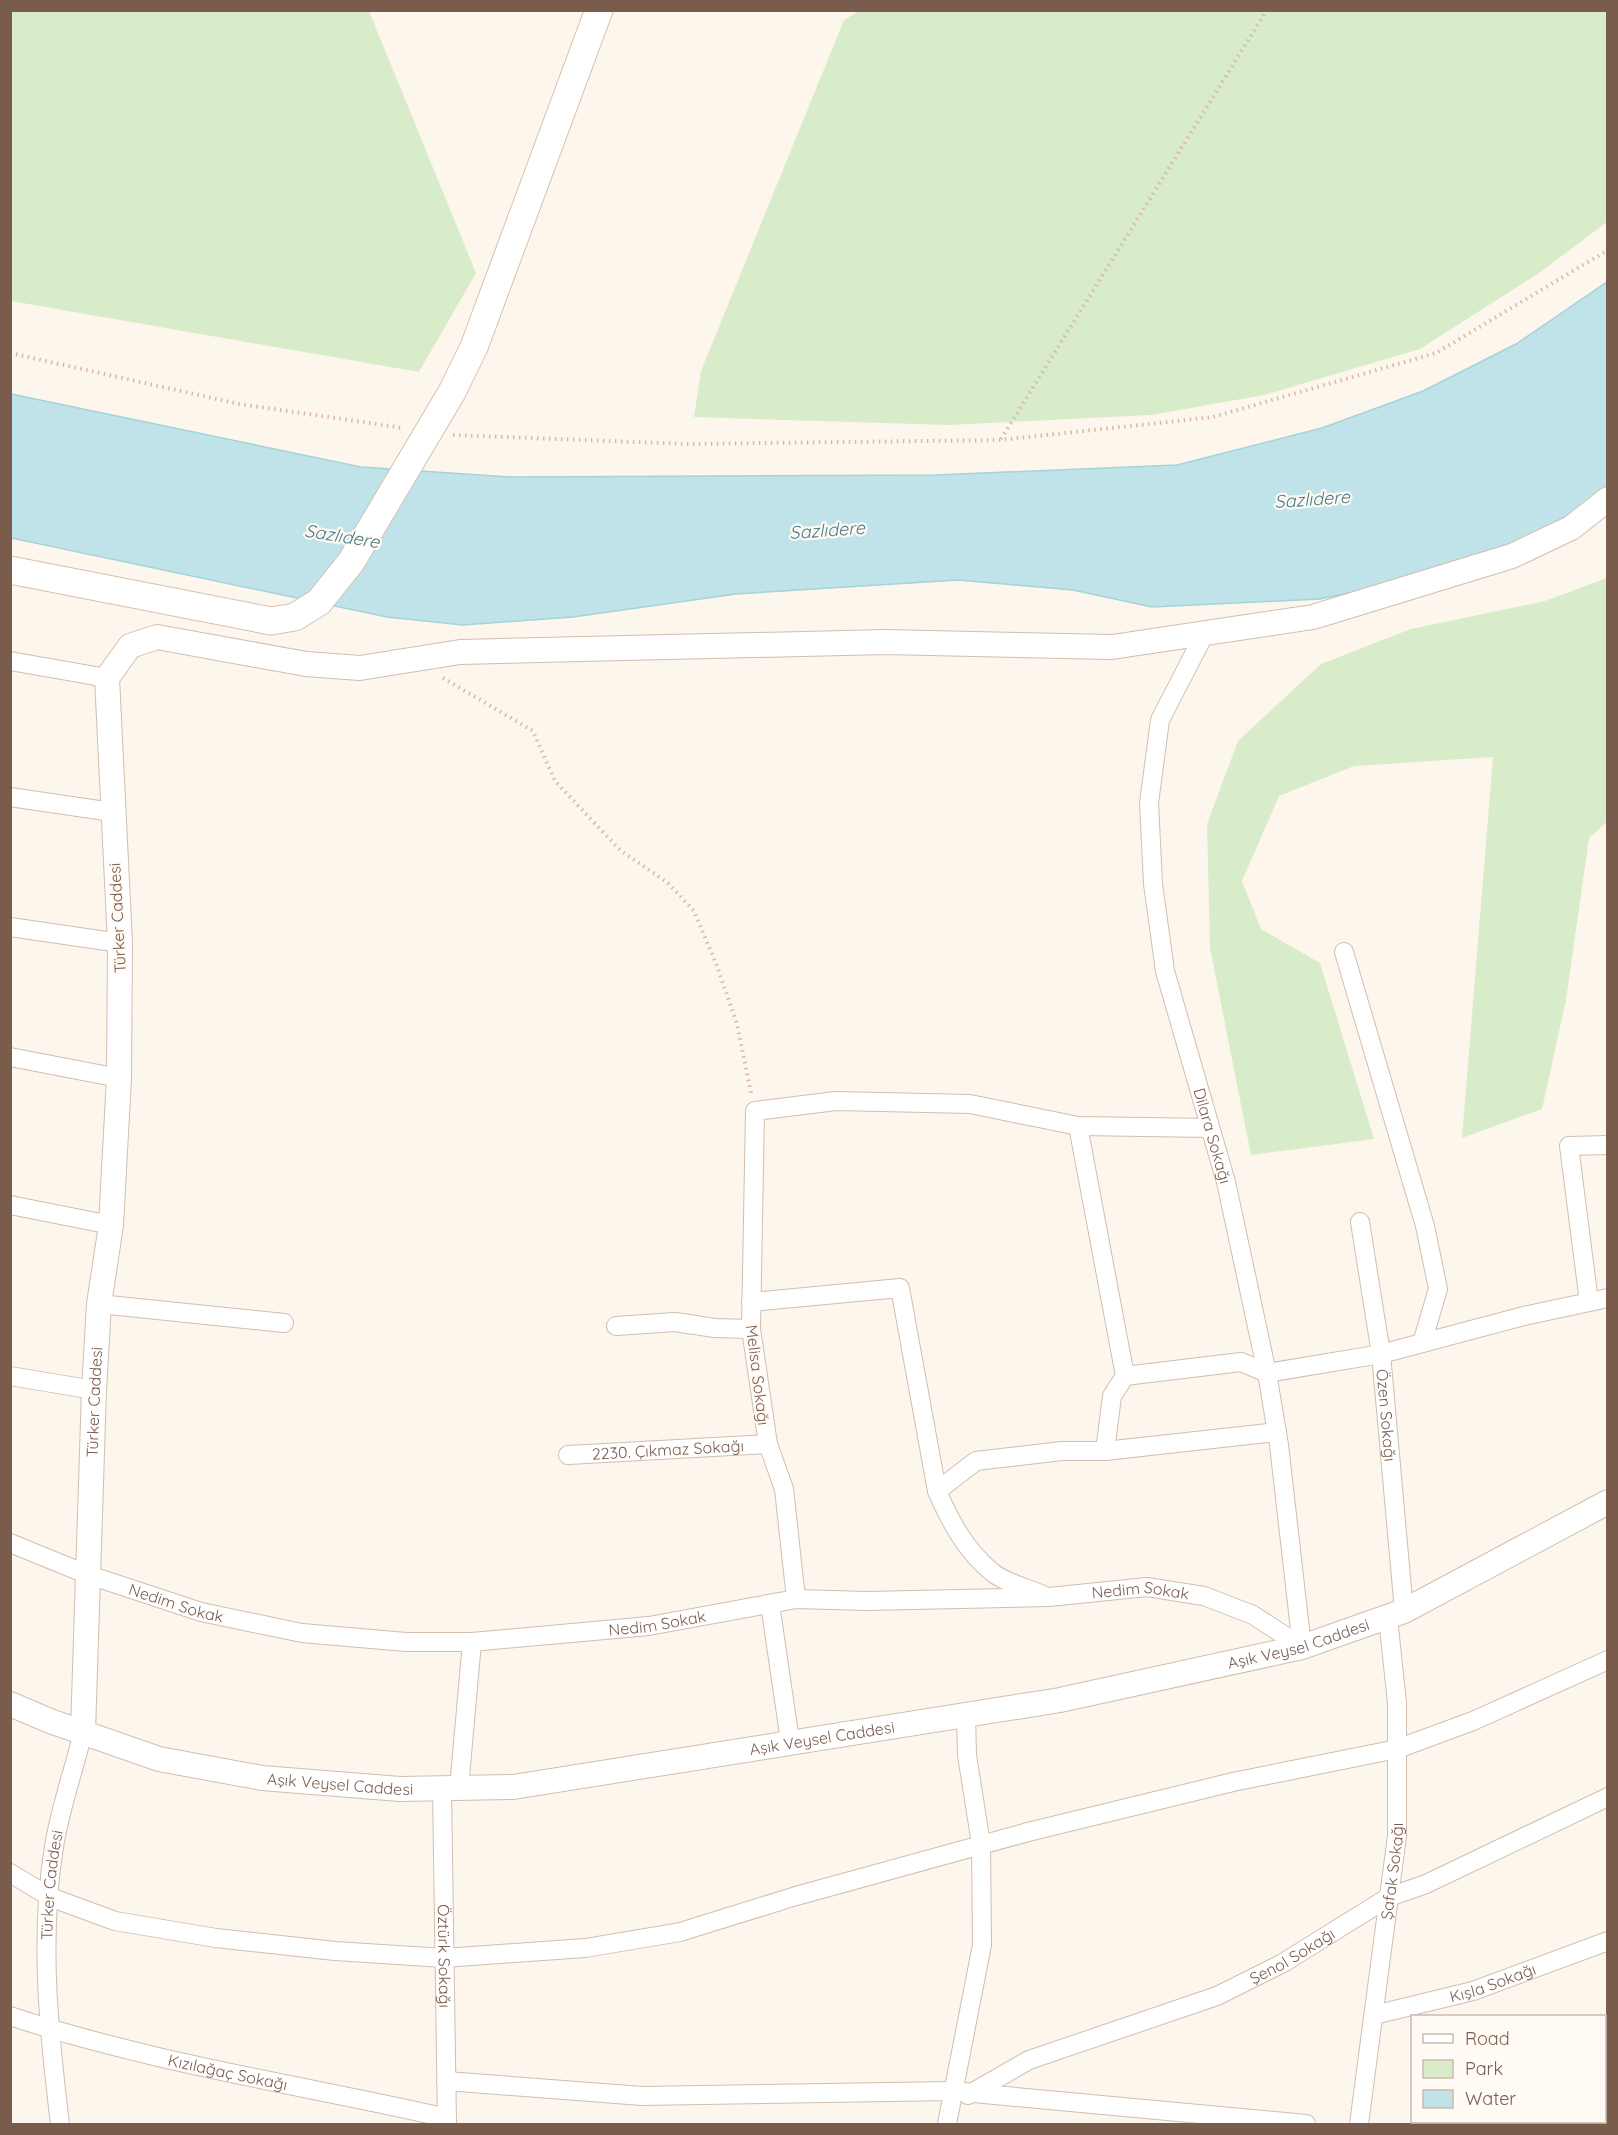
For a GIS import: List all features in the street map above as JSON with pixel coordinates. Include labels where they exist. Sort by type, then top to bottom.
[{"type":"main road","points":[[10,570],[270,621],[295,618],[319,602],[356,553],[430,432],[474,347],[599,10]]},
{"type":"street","points":[[10,660],[106,678],[130,646],[157,637],[306,664],[360,668],[460,652],[885,642],[1112,647],[1312,617],[1512,556],[1571,528],[1608,499]]},
{"type":"street","name":"Dilara Sokağı","points":[[1205,633],[1160,720],[1149,803],[1153,884],[1165,971],[1226,1182],[1267,1373],[1277,1432],[1302,1647]]},
{"type":"street","name":"Türker Caddesi","points":[[60,2124],[51,2030],[46,1941],[54,1846],[83,1732],[86,1574],[92,1494],[94,1390],[99,1304],[111,1225],[119,1078],[120,943],[106,678]]},
{"type":"street","points":[[10,797],[112,812]]},
{"type":"street","points":[[10,927],[120,943]]},
{"type":"street","points":[[1344,952],[1425,1226],[1438,1289],[1422,1343]]},
{"type":"street","points":[[10,1057],[119,1078]]},
{"type":"street","points":[[754,1111],[836,1101],[970,1104],[1078,1126],[1210,1128]]},
{"type":"street","name":"Melisa Sokağı","points":[[754,1111],[751,1329],[768,1444],[784,1489],[796,1599]]},
{"type":"street","points":[[1078,1126],[1125,1376],[1112,1396],[1105,1451]]},
{"type":"street","points":[[1589,1302],[1569,1146],[1608,1145]]},
{"type":"street","points":[[10,1205],[111,1225]]},
{"type":"street","name":"Özen Sokağı","points":[[1360,1222],[1381,1354],[1396,1614]]},
{"type":"street","points":[[751,1302],[900,1288],[937,1491],[964,1543],[993,1573],[1049,1597]]},
{"type":"street","points":[[1125,1376],[1241,1362],[1267,1373],[1381,1354],[1524,1316],[1608,1298]]},
{"type":"street","points":[[99,1304],[284,1323]]},
{"type":"street","points":[[616,1326],[675,1322],[715,1328],[751,1329]]},
{"type":"street","points":[[10,1376],[94,1390]]},
{"type":"street","points":[[937,1491],[976,1461],[1062,1451],[1105,1451],[1277,1432]]},
{"type":"street","name":"2230. Çıkmaz Sokağı","points":[[568,1455],[768,1444]]},
{"type":"street","name":"Aşık Veysel Caddesi","points":[[10,1704],[159,1759],[262,1778],[400,1789],[513,1787],[1060,1700],[1302,1647],[1396,1614],[1608,1502]]},
{"type":"street","name":"Nedim Sokak","points":[[10,1543],[86,1574],[201,1612],[302,1633],[406,1642],[472,1642],[649,1626],[796,1599],[867,1601],[1049,1597],[1147,1587],[1204,1596],[1253,1615],[1302,1647]]},
{"type":"street","points":[[770,1604],[790,1742]]},
{"type":"street","name":"Şafak Sokağı","points":[[1359,2124],[1397,1836],[1396,1614]]},
{"type":"street","name":"Öztürk Sokağı","points":[[447,2121],[444,1958],[451,1788],[472,1642]]},
{"type":"street","points":[[10,1872],[50,1897],[115,1921],[216,1938],[335,1952],[444,1958],[585,1948],[680,1932],[796,1896],[981,1844],[1233,1782],[1397,1749],[1473,1721],[1608,1660]]},
{"type":"street","points":[[947,2124],[960,2093],[982,1945],[981,1844],[967,1755],[966,1715]]},
{"type":"street","name":"Şenol Sokağı","points":[[960,2093],[1029,2060],[1217,1996],[1283,1963],[1389,1897],[1426,1884],[1608,1797]]},
{"type":"street","name":"Kışla Sokağı","points":[[1374,2015],[1473,1990],[1608,1941]]},
{"type":"street","name":"Kızılağaç Sokağı","points":[[10,2016],[51,2030],[151,2055],[447,2121]]},
{"type":"street","points":[[446,2081],[642,2096],[960,2093],[1305,2124]]},
{"type":"path","points":[[1000,440],[1267,10]]},
{"type":"path","points":[[10,353],[239,404],[470,437],[688,444],[1000,440],[1213,417],[1436,353],[1608,250]]},
{"type":"path","points":[[414,661],[533,731],[555,781],[620,850],[668,883],[693,911],[737,1024],[754,1111]]},
{"type":"green space","points":[[861,10],[1607,11],[1607,222],[1539,273],[1420,349],[1264,395],[1151,415],[949,425],[694,417],[701,371],[844,20]]},
{"type":"green space","points":[[10,11],[369,11],[476,273],[419,372],[11,301]]},
{"type":"green space","points":[[1607,578],[1607,822],[1589,838],[1566,1000],[1542,1109],[1462,1138],[1493,757],[1354,766],[1279,796],[1242,881],[1261,929],[1320,963],[1374,1139],[1251,1155],[1210,948],[1207,824],[1238,741],[1321,664],[1411,629],[1545,601]]},
{"type":"water","name":"Sazlıdere","points":[[1607,282],[1607,497],[1573,512],[1518,544],[1427,577],[1320,599],[1152,607],[1073,590],[958,580],[736,594],[573,617],[463,625],[387,617],[11,538],[11,394],[361,467],[511,477],[936,475],[1177,465],[1322,428],[1423,391],[1516,344]]}]
